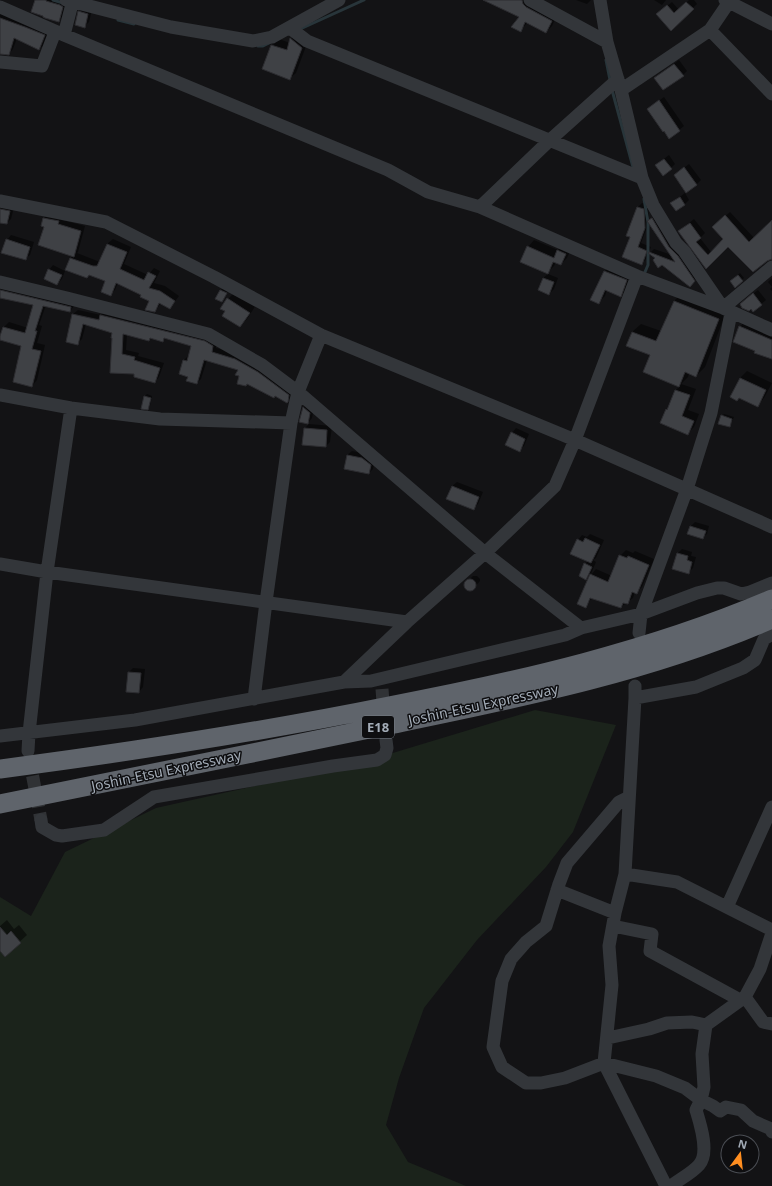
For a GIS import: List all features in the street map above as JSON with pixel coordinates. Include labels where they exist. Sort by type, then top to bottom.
[{"type":"highway","name":"Joshin-Etsu Expressway","points":[[0,769],[203,740],[329,718],[502,683],[647,645],[740,612],[772,598]]},
{"type":"highway","name":"Joshin-Etsu Expressway","points":[[0,804],[520,697],[651,664],[750,629],[772,619]]},
{"type":"street","points":[[0,62],[42,66],[59,33],[71,1],[171,27],[253,41],[272,38],[339,0]]},
{"type":"street","points":[[530,0],[607,42]]},
{"type":"street","points":[[600,0],[607,42],[620,84],[642,178],[653,205],[676,244],[684,251],[727,311]]},
{"type":"street","points":[[480,207],[550,140],[620,84],[710,30],[727,1],[772,24]]},
{"type":"street","points":[[0,7],[388,170],[428,192],[480,207],[637,276],[772,330]]},
{"type":"street","points":[[290,28],[307,41],[642,178]]},
{"type":"street","points":[[710,30],[772,94]]},
{"type":"street","points":[[0,201],[106,222],[214,277],[321,335],[575,440],[772,527]]},
{"type":"street","points":[[639,633],[641,614],[687,489],[710,413],[727,311],[772,267]]},
{"type":"street","points":[[344,682],[407,622],[485,553],[555,486],[575,440],[637,276]]},
{"type":"street","points":[[0,282],[208,334],[262,366],[298,392],[485,553],[581,628]]},
{"type":"street","points":[[254,699],[291,423],[298,392],[321,335]]},
{"type":"street","points":[[0,395],[71,408],[160,419],[291,423]]},
{"type":"street","points":[[28,751],[47,572],[71,408]]},
{"type":"street","points":[[0,564],[47,572],[407,622]]},
{"type":"street","points":[[0,736],[135,720],[344,682],[371,681],[381,684],[565,635],[581,628],[641,614],[697,593],[717,588],[724,588],[741,594],[772,583]]},
{"type":"street","points":[[666,1186],[604,1064],[608,1038],[612,985],[609,946],[615,913],[625,874],[635,692],[696,687],[743,668],[755,660],[764,639],[772,634]]},
{"type":"street","points":[[41,820],[42,827],[56,835],[62,836],[104,830],[154,796],[377,760],[385,755],[386,740]]},
{"type":"street","points":[[629,797],[619,802],[567,864],[546,926],[526,942],[511,959],[502,981],[493,1047],[502,1067],[526,1084],[541,1083],[565,1078],[604,1064],[656,1076],[685,1088],[701,1100],[720,1111],[726,1107],[741,1110],[753,1121],[771,1129],[772,1132]]},
{"type":"street","points":[[727,907],[772,807]]},
{"type":"street","points":[[625,874],[677,882],[772,930]]},
{"type":"street","points":[[557,890],[615,913]]},
{"type":"street","points":[[613,926],[652,934],[650,951],[742,998],[763,1022],[772,1024]]},
{"type":"street","points":[[671,1186],[700,1165],[703,1158],[703,1138],[696,1110],[701,1100],[704,1087],[702,1054],[706,1026],[742,998],[760,970],[772,933]]},
{"type":"street","points":[[608,1038],[667,1023],[692,1022],[706,1026]]},
{"type":"shaded area","points":[[535,710],[616,725],[573,832],[546,867],[477,940],[424,1008],[399,1078],[386,1125],[408,1162],[466,1186],[0,1186],[0,897],[31,916],[65,852],[156,808],[363,762]]},
{"type":"building","points":[[35,0],[46,0],[63,7],[59,22],[31,12]]},
{"type":"building","points":[[483,0],[522,0],[526,7],[552,21],[546,33],[525,22],[521,32],[511,27],[519,17]]},
{"type":"building","points":[[686,2],[694,9],[671,31],[656,14],[667,5],[674,13]]},
{"type":"building","points":[[78,11],[88,14],[85,28],[75,25]]},
{"type":"building","points":[[0,18],[45,35],[39,50],[14,38],[9,55],[0,54]]},
{"type":"building","points":[[290,38],[302,48],[290,80],[262,69],[271,45],[287,50]]},
{"type":"building","points":[[674,64],[684,76],[663,90],[654,78]]},
{"type":"building","points":[[659,100],[680,131],[669,139],[647,109]]},
{"type":"building","points":[[664,159],[672,169],[663,176],[655,165]]},
{"type":"building","points":[[684,167],[697,185],[686,193],[674,175]]},
{"type":"building","points":[[680,197],[685,205],[676,211],[670,203]]},
{"type":"building","points":[[637,207],[644,209],[645,228],[638,247],[647,251],[642,265],[622,257],[630,237],[626,236]]},
{"type":"building","points":[[0,209],[10,211],[7,224],[0,223]]},
{"type":"building","points":[[725,215],[749,242],[772,220],[772,259],[753,272],[728,247],[706,269],[678,231],[690,223],[701,238],[696,242],[708,255],[723,239],[712,227]]},
{"type":"building","points":[[43,218],[59,221],[58,224],[81,231],[74,257],[38,245],[44,227],[41,226]]},
{"type":"building","points":[[652,218],[669,247],[678,256],[695,281],[690,287],[662,265],[658,268],[653,260],[655,258],[648,253],[649,252],[675,262],[647,221]]},
{"type":"building","points":[[6,239],[30,247],[26,260],[1,253]]},
{"type":"building","points":[[107,244],[127,252],[120,269],[144,280],[148,272],[156,276],[149,288],[160,291],[175,301],[170,309],[159,303],[155,312],[145,310],[149,301],[140,297],[141,295],[116,283],[111,296],[101,292],[105,281],[89,275],[87,278],[65,270],[70,258],[97,266]]},
{"type":"building","points":[[527,246],[554,258],[557,250],[566,254],[561,265],[553,262],[548,274],[520,262]]},
{"type":"building","points":[[48,269],[62,275],[57,285],[44,279]]},
{"type":"building","points":[[604,271],[627,280],[621,297],[605,290],[599,304],[590,300]]},
{"type":"building","points":[[738,275],[743,281],[735,288],[730,281]]},
{"type":"building","points":[[543,278],[554,282],[549,295],[538,290]]},
{"type":"building","points":[[0,290],[71,307],[70,312],[43,306],[35,331],[37,331],[32,349],[41,351],[32,387],[13,382],[21,346],[0,340],[0,336],[3,327],[25,333],[33,305],[0,298]]},
{"type":"building","points":[[220,290],[227,293],[222,302],[215,299]]},
{"type":"building","points":[[753,293],[762,305],[753,312],[751,309],[749,311],[742,308],[740,304]]},
{"type":"building","points":[[227,298],[250,313],[240,327],[222,316],[225,311],[220,309]]},
{"type":"building","points":[[674,301],[719,319],[696,377],[685,372],[679,387],[643,372],[650,355],[626,346],[632,332],[656,341]]},
{"type":"building","points":[[72,314],[99,320],[100,315],[205,341],[213,346],[212,352],[235,359],[258,372],[289,395],[288,402],[287,403],[275,396],[274,398],[247,384],[246,386],[237,384],[239,376],[235,375],[238,370],[204,360],[197,384],[186,381],[188,377],[179,374],[183,360],[187,361],[191,346],[164,338],[163,342],[150,338],[149,341],[123,334],[122,354],[135,357],[134,360],[160,368],[155,383],[134,377],[134,374],[110,373],[112,333],[83,324],[78,345],[66,342]]},
{"type":"building","points":[[739,326],[772,340],[772,359],[754,353],[755,351],[733,342]]},
{"type":"building","points":[[740,378],[766,390],[758,407],[739,398],[737,401],[730,397]]},
{"type":"building","points":[[675,390],[690,395],[682,416],[694,421],[688,435],[660,423]]},
{"type":"building","points":[[144,396],[151,398],[148,410],[141,409]]},
{"type":"building","points":[[303,407],[310,413],[308,424],[299,422]]},
{"type":"building","points":[[721,415],[732,419],[730,427],[718,424]]},
{"type":"building","points":[[304,428],[327,430],[326,447],[302,445]]},
{"type":"building","points":[[511,432],[525,439],[520,452],[505,445]]},
{"type":"building","points":[[347,455],[362,458],[371,465],[369,474],[344,469]]},
{"type":"building","points":[[452,486],[479,497],[474,510],[446,499]]},
{"type":"building","points":[[690,526],[706,531],[703,539],[687,534]]},
{"type":"building","points":[[585,538],[600,545],[591,563],[570,554],[577,539],[583,542]]},
{"type":"building","points":[[677,553],[688,556],[687,560],[692,562],[689,574],[672,569]]},
{"type":"building","points":[[619,555],[627,558],[628,556],[649,565],[637,594],[632,592],[628,604],[623,603],[621,608],[590,598],[586,608],[577,604],[590,574],[608,582]]},
{"type":"building","points":[[584,563],[592,567],[586,580],[579,576]]},
{"type":"building","points":[[468,579],[472,579],[476,585],[472,591],[468,591],[464,587],[464,583]]},
{"type":"building","points":[[128,672],[141,673],[139,693],[126,692]]},
{"type":"building","points":[[0,927],[7,935],[11,931],[21,943],[5,957],[0,951]]},
{"type":"waterway","points":[[53,0],[63,3]]},
{"type":"waterway","points":[[298,30],[364,0]]},
{"type":"waterway","points":[[118,20],[134,24]]},
{"type":"waterway","points":[[258,46],[263,46],[269,43]]},
{"type":"waterway","points":[[606,60],[610,80]]},
{"type":"waterway","points":[[612,90],[633,167]]},
{"type":"waterway","points":[[644,199],[648,222],[648,265],[645,272]]},
{"type":"tunnel","points":[[382,689],[384,715]]},
{"type":"tunnel","points":[[29,757],[41,820]]}]
